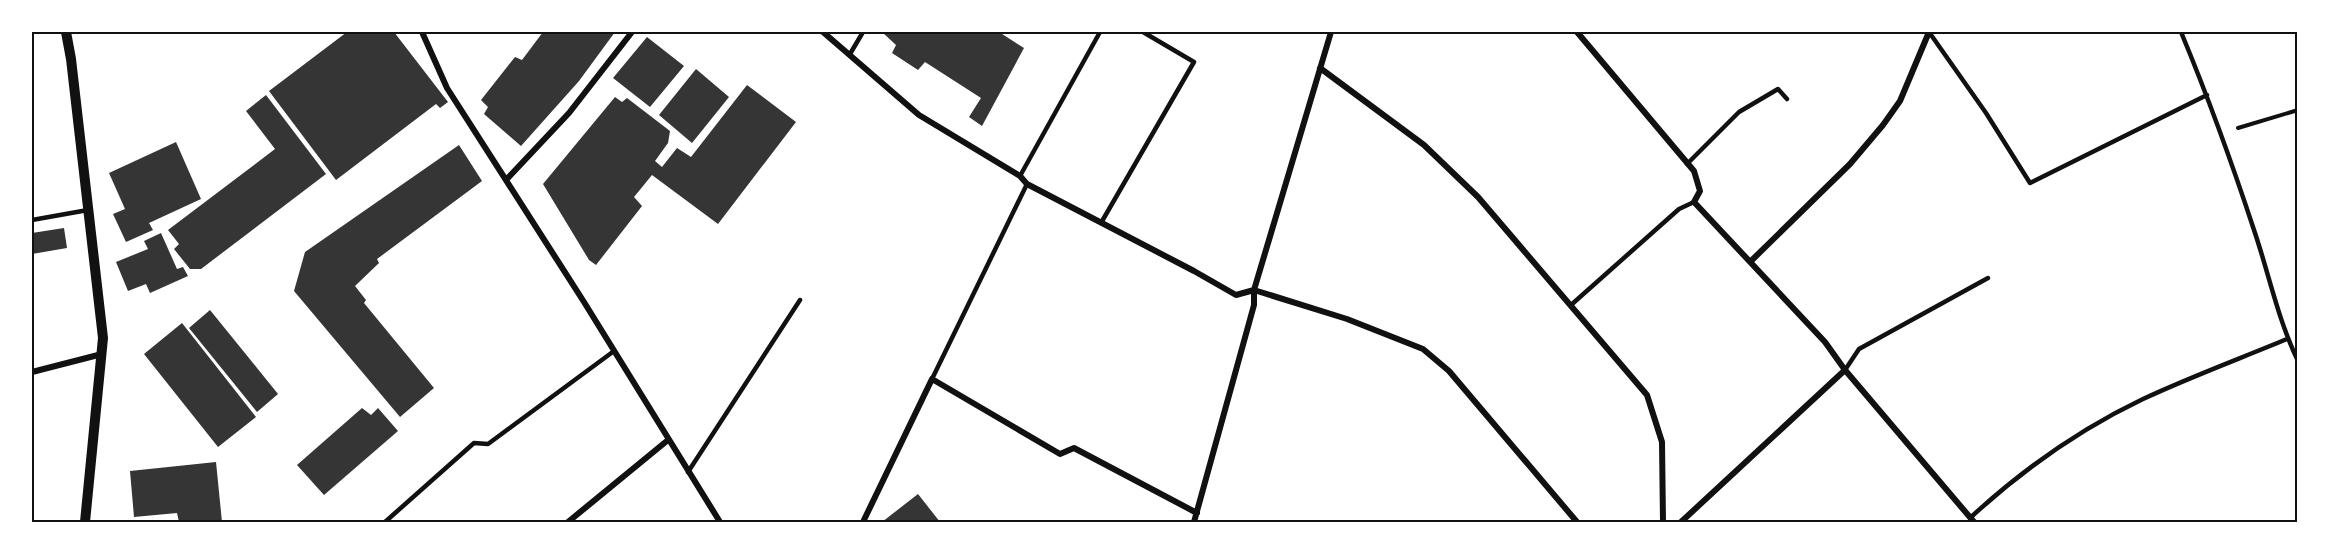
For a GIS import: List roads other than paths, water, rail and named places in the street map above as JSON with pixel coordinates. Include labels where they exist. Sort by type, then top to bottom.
[{"type":"street","points":[[66,32],[103,338],[85,522]]},
{"type":"street","points":[[422,32],[447,88],[720,522]]},
{"type":"street","points":[[506,180],[569,113],[632,32]]},
{"type":"street","points":[[823,32],[919,115],[1020,176],[1027,184],[1236,296],[1254,290],[1347,319],[1424,349],[1449,371],[1577,522]]},
{"type":"street","points":[[1194,522],[1254,305],[1254,290],[1331,32]]},
{"type":"street","points":[[1577,32],[1694,171],[1700,191],[1694,202],[1825,342],[1845,370],[1972,520]]},
{"type":"street","points":[[1750,261],[1850,164],[1883,125],[1900,101],[1929,32]]},
{"type":"street","points":[[1320,68],[1432,153],[1479,197],[1647,395],[1662,441],[1663,522]]},
{"type":"street","points":[[32,372],[102,354]]},
{"type":"street","points":[[1681,522],[1845,370]]},
{"type":"street","points":[[863,522],[932,379],[1060,454],[1074,448],[1197,513]]},
{"type":"street","points":[[568,522],[668,440]]},
{"type":"lane","points":[[850,54],[863,32]]},
{"type":"lane","points":[[1020,176],[1100,32]]},
{"type":"lane","points":[[1101,223],[1194,62],[1143,32]]},
{"type":"lane","points":[[1929,32],[1986,113],[2030,183],[2207,95]]},
{"type":"lane","points":[[2181,32],[2221,133],[2255,232],[2287,339],[2298,361]]},
{"type":"lane","points":[[1688,164],[1739,112],[1778,89],[1787,99]]},
{"type":"lane","points":[[932,379],[1027,184]]},
{"type":"lane","points":[[1571,306],[1679,209],[1694,202]]},
{"type":"lane","points":[[32,220],[88,210]]},
{"type":"lane","points":[[1845,370],[1859,349],[1988,278]]},
{"type":"lane","points":[[688,472],[800,300]]},
{"type":"lane","points":[[1972,520],[2007,484],[2081,434],[2143,399],[2287,339]]},
{"type":"lane","points":[[385,522],[474,443],[488,444],[614,351]]},
{"type":"lane","points":[[392,516],[397,522]]}]
